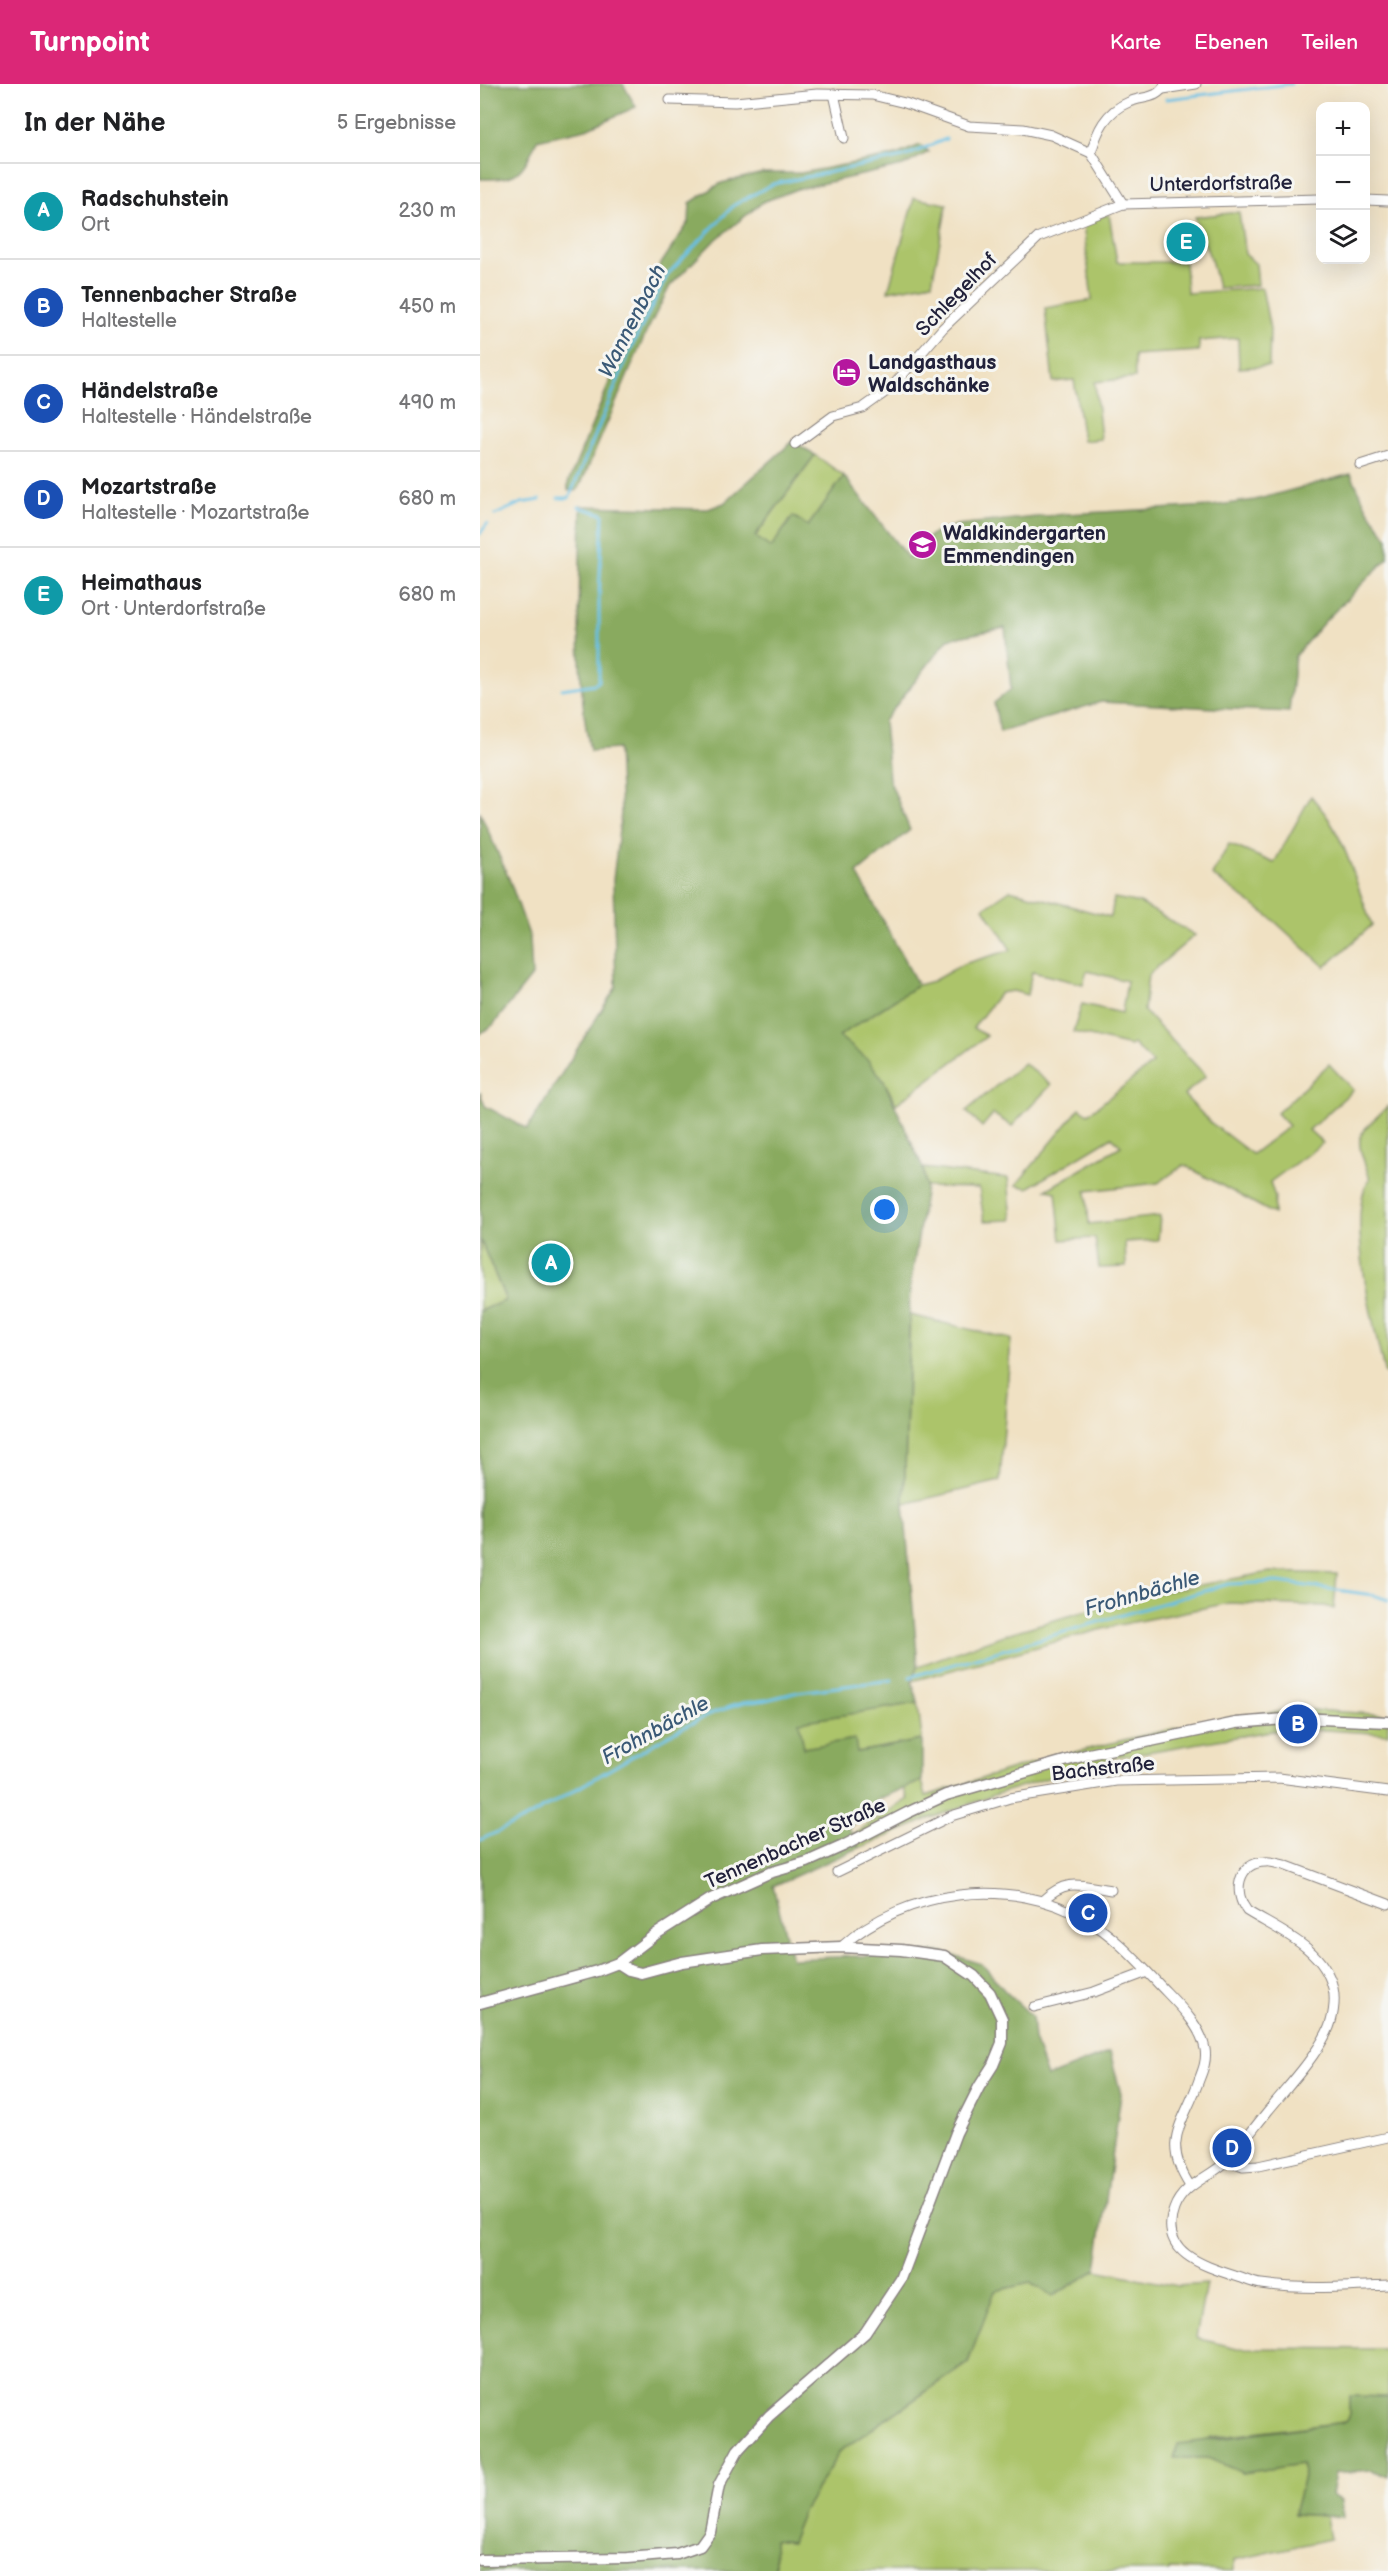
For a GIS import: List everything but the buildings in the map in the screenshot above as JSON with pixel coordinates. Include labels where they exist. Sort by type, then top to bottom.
[{"type":"street","points":[[1090,153],[1097,130],[1111,113],[1130,101],[1152,97],[1164,86],[1196,84]]},
{"type":"street","points":[[834,94],[844,138]]},
{"type":"street","points":[[670,100],[735,102],[834,94],[872,94],[969,126],[1023,129],[1051,135],[1090,153],[1123,204]]},
{"type":"street","name":"Unterdorfstraße","points":[[1123,204],[1316,199]]},
{"type":"street","points":[[1370,200],[1388,201]]},
{"type":"street","name":"Schlegelhof","points":[[795,444],[833,416],[863,408],[891,388],[943,328],[1039,237],[1123,204]]},
{"type":"street","points":[[1360,465],[1388,456]]},
{"type":"street","name":"Tennenbacher Straße","points":[[480,2003],[597,1971],[618,1963],[656,1934],[711,1899],[769,1873],[807,1862],[906,1813],[946,1796],[1089,1754],[1236,1723],[1316,1717],[1388,1722]]},
{"type":"street","name":"Bachstraße","points":[[837,1872],[951,1816],[1010,1798],[1116,1781],[1279,1778],[1388,1792]]},
{"type":"street","points":[[1388,1904],[1284,1865],[1266,1861],[1253,1864],[1242,1875],[1238,1885],[1241,1903],[1247,1911],[1311,1951],[1329,1975],[1334,1989],[1334,2004],[1328,2030],[1310,2060],[1226,2162],[1201,2181],[1190,2186],[1174,2208],[1171,2233],[1178,2246],[1193,2261],[1258,2284],[1339,2288],[1388,2285]]},
{"type":"street","points":[[1043,1899],[1056,1888],[1066,1884],[1111,1890]]},
{"type":"street","points":[[841,1947],[859,1931],[900,1910],[944,1896],[971,1893],[1043,1899],[1086,1919],[1104,1932],[1148,1972],[1199,2032],[1205,2050],[1204,2066],[1178,2129],[1175,2152],[1178,2166],[1190,2186]]},
{"type":"street","points":[[480,2560],[638,2557],[677,2554],[700,2546],[710,2532],[719,2485],[738,2450],[769,2416],[865,2332],[901,2279],[956,2133],[970,2102],[993,2065],[1002,2043],[1002,2019],[990,1993],[974,1976],[944,1956],[901,1950],[841,1947],[762,1950],[682,1962],[641,1973],[628,1970],[618,1963]]},
{"type":"street","points":[[1034,2007],[1094,1992],[1148,1972]]},
{"type":"street","points":[[1226,2162],[1243,2168],[1258,2166],[1388,2137]]},
{"type":"green space","points":[[480,84],[623,84],[636,107],[586,129],[537,140],[527,161],[517,173],[503,178],[480,179]]},
{"type":"green space","points":[[920,145],[929,152],[903,166],[797,189],[763,202],[713,242],[670,286],[645,335],[580,486],[576,491],[568,490],[568,483],[654,274],[689,222],[690,203],[721,183],[763,173],[801,173],[896,155]]},
{"type":"green space","points":[[914,198],[947,204],[932,283],[888,291]]},
{"type":"green space","points":[[1239,212],[1245,254],[1256,264],[1258,285],[1218,288],[1212,263],[1195,217]]},
{"type":"green space","points":[[1109,214],[1117,262],[1185,262],[1187,293],[1262,288],[1270,329],[1269,366],[1239,368],[1238,338],[1199,341],[1199,351],[1134,355],[1135,378],[1095,382],[1101,439],[1083,441],[1074,380],[1053,382],[1045,308],[1092,300],[1083,223]]},
{"type":"green space","points":[[793,441],[815,455],[755,536],[771,548],[793,516],[808,526],[844,476],[908,558],[932,534],[956,525],[1066,514],[1212,506],[1255,500],[1351,474],[1367,508],[1388,539],[1388,558],[1325,621],[1295,656],[1289,712],[1101,702],[1000,732],[994,703],[1011,689],[1005,628],[948,639],[884,721],[889,779],[910,830],[857,873],[918,985],[839,1036],[868,1060],[884,1081],[923,1168],[926,1187],[910,1289],[904,1504],[918,1666],[912,1681],[918,1703],[799,1722],[804,1748],[855,1739],[857,1752],[922,1740],[922,1781],[878,1799],[849,1828],[859,1848],[773,1886],[792,1959],[943,1952],[982,1964],[1005,1991],[1032,2016],[1034,2039],[1047,2077],[1110,2052],[1121,2094],[1096,2270],[1053,2296],[1030,2283],[995,2291],[968,2362],[840,2451],[803,2511],[791,2542],[774,2540],[775,2568],[784,2571],[480,2571],[480,1311],[506,1300],[480,1239],[480,1092],[485,1106],[527,1129],[616,987],[613,880],[621,813],[618,749],[590,751],[585,721],[579,629],[581,506],[708,509],[724,503]]},
{"type":"green space","points":[[815,455],[844,476],[808,526],[793,516],[771,548],[755,537]]},
{"type":"green space","points":[[1311,796],[1338,835],[1372,925],[1325,967],[1271,918],[1212,875],[1229,844],[1274,863]]},
{"type":"green space","points":[[480,812],[510,881],[530,938],[532,976],[493,1025],[480,1034]]},
{"type":"green space","points":[[1010,890],[1111,917],[1114,898],[1140,903],[1195,935],[1148,975],[1144,1011],[1206,1076],[1184,1095],[1210,1122],[1252,1154],[1289,1126],[1277,1113],[1329,1064],[1353,1090],[1309,1130],[1323,1143],[1270,1182],[1275,1197],[1274,1214],[1184,1165],[1158,1183],[1086,1191],[1089,1224],[1160,1216],[1158,1240],[1125,1242],[1126,1267],[1099,1268],[1095,1238],[1061,1240],[1056,1192],[1046,1190],[1121,1146],[1112,1137],[1028,1188],[1016,1185],[1080,1108],[1088,1114],[1153,1063],[1133,1044],[1130,1046],[1073,1032],[1082,1004],[1122,1013],[1127,981],[1087,971],[1083,984],[1032,972],[1027,995],[1013,991],[1000,993],[973,1028],[987,1036],[896,1104],[884,1081],[839,1036],[918,985],[933,981],[963,964],[1011,950],[984,908]]},
{"type":"green space","points":[[1024,1063],[1051,1085],[1012,1126],[993,1114],[982,1127],[966,1111]]},
{"type":"green space","points":[[1388,1106],[1388,1374],[1385,1374],[1364,1273],[1360,1217],[1363,1195],[1370,1179],[1361,1153],[1360,1138],[1363,1131]]},
{"type":"green space","points":[[923,1168],[1008,1178],[1012,1220],[984,1221],[979,1188],[926,1187]]},
{"type":"green space","points":[[480,1239],[506,1301],[480,1311]]},
{"type":"green space","points":[[910,1315],[1011,1339],[1000,1481],[904,1504]]},
{"type":"green space","points":[[1270,1572],[1337,1574],[1334,1609],[1325,1606],[1229,1603],[1114,1626],[912,1681],[918,1666],[1006,1634],[1134,1597]]},
{"type":"green space","points":[[918,1703],[922,1740],[857,1752],[854,1739],[804,1748],[799,1722]]},
{"type":"green space","points":[[1297,1709],[1388,1715],[1388,1734],[1326,1730],[1271,1731],[1111,1758],[994,1795],[859,1848],[853,1834],[908,1799],[904,1788],[922,1781],[926,1796],[1032,1763],[1132,1738],[1213,1720]]},
{"type":"green space","points":[[1096,2270],[1177,2286],[1206,2284],[1196,2338],[1237,2348],[1388,2349],[1388,2397],[1350,2396],[1350,2415],[1345,2422],[1212,2438],[1174,2458],[1208,2458],[1243,2473],[1301,2464],[1304,2477],[1294,2514],[1326,2516],[1330,2539],[1234,2560],[1234,2571],[1170,2569],[1169,2571],[784,2571],[775,2568],[774,2540],[791,2542],[803,2511],[840,2451],[968,2363],[994,2291],[1030,2283],[1053,2296]]},
{"type":"green space","points":[[1350,2396],[1388,2397],[1388,2477],[1371,2470],[1335,2473],[1331,2495],[1341,2501],[1343,2517],[1294,2514],[1304,2477],[1301,2464],[1243,2473],[1208,2458],[1173,2458],[1178,2444],[1345,2422],[1350,2415]]},
{"type":"waterway","name":"Wannenbach","points":[[1166,99],[1291,84]]},
{"type":"waterway","name":"Wannenbach","points":[[558,498],[569,498],[633,344],[668,274],[734,205],[773,184],[903,157],[946,139]]},
{"type":"waterway","name":"Wannenbach","points":[[495,515],[521,503],[540,500]]},
{"type":"waterway","name":"Wannenbach","points":[[562,689],[595,684],[599,681],[599,598],[603,514],[579,507]]},
{"type":"waterway","name":"Wannenbach","points":[[480,534],[487,524]]},
{"type":"waterway","name":"Frohnbächle","points":[[910,1677],[1228,1584],[1278,1582],[1373,1595],[1388,1600]]},
{"type":"waterway","name":"Frohnbächle","points":[[480,1840],[525,1819],[674,1732],[715,1712],[743,1703],[798,1692],[892,1680]]},
{"type":"place","name":"Heimathaus","points":[[1186,242]]},
{"type":"place","name":"Landgasthaus Waldschänke","points":[[847,373]]},
{"type":"place","name":"Waldkindergarten Emmendingen","points":[[922,545]]},
{"type":"place","name":"Radschuhstein","points":[[551,1263]]},
{"type":"place","name":"Tennenbacher Straße","points":[[1298,1724]]},
{"type":"place","name":"Händelstraße","points":[[1088,1913]]},
{"type":"place","name":"Mozartstraße","points":[[1232,2148]]}]
